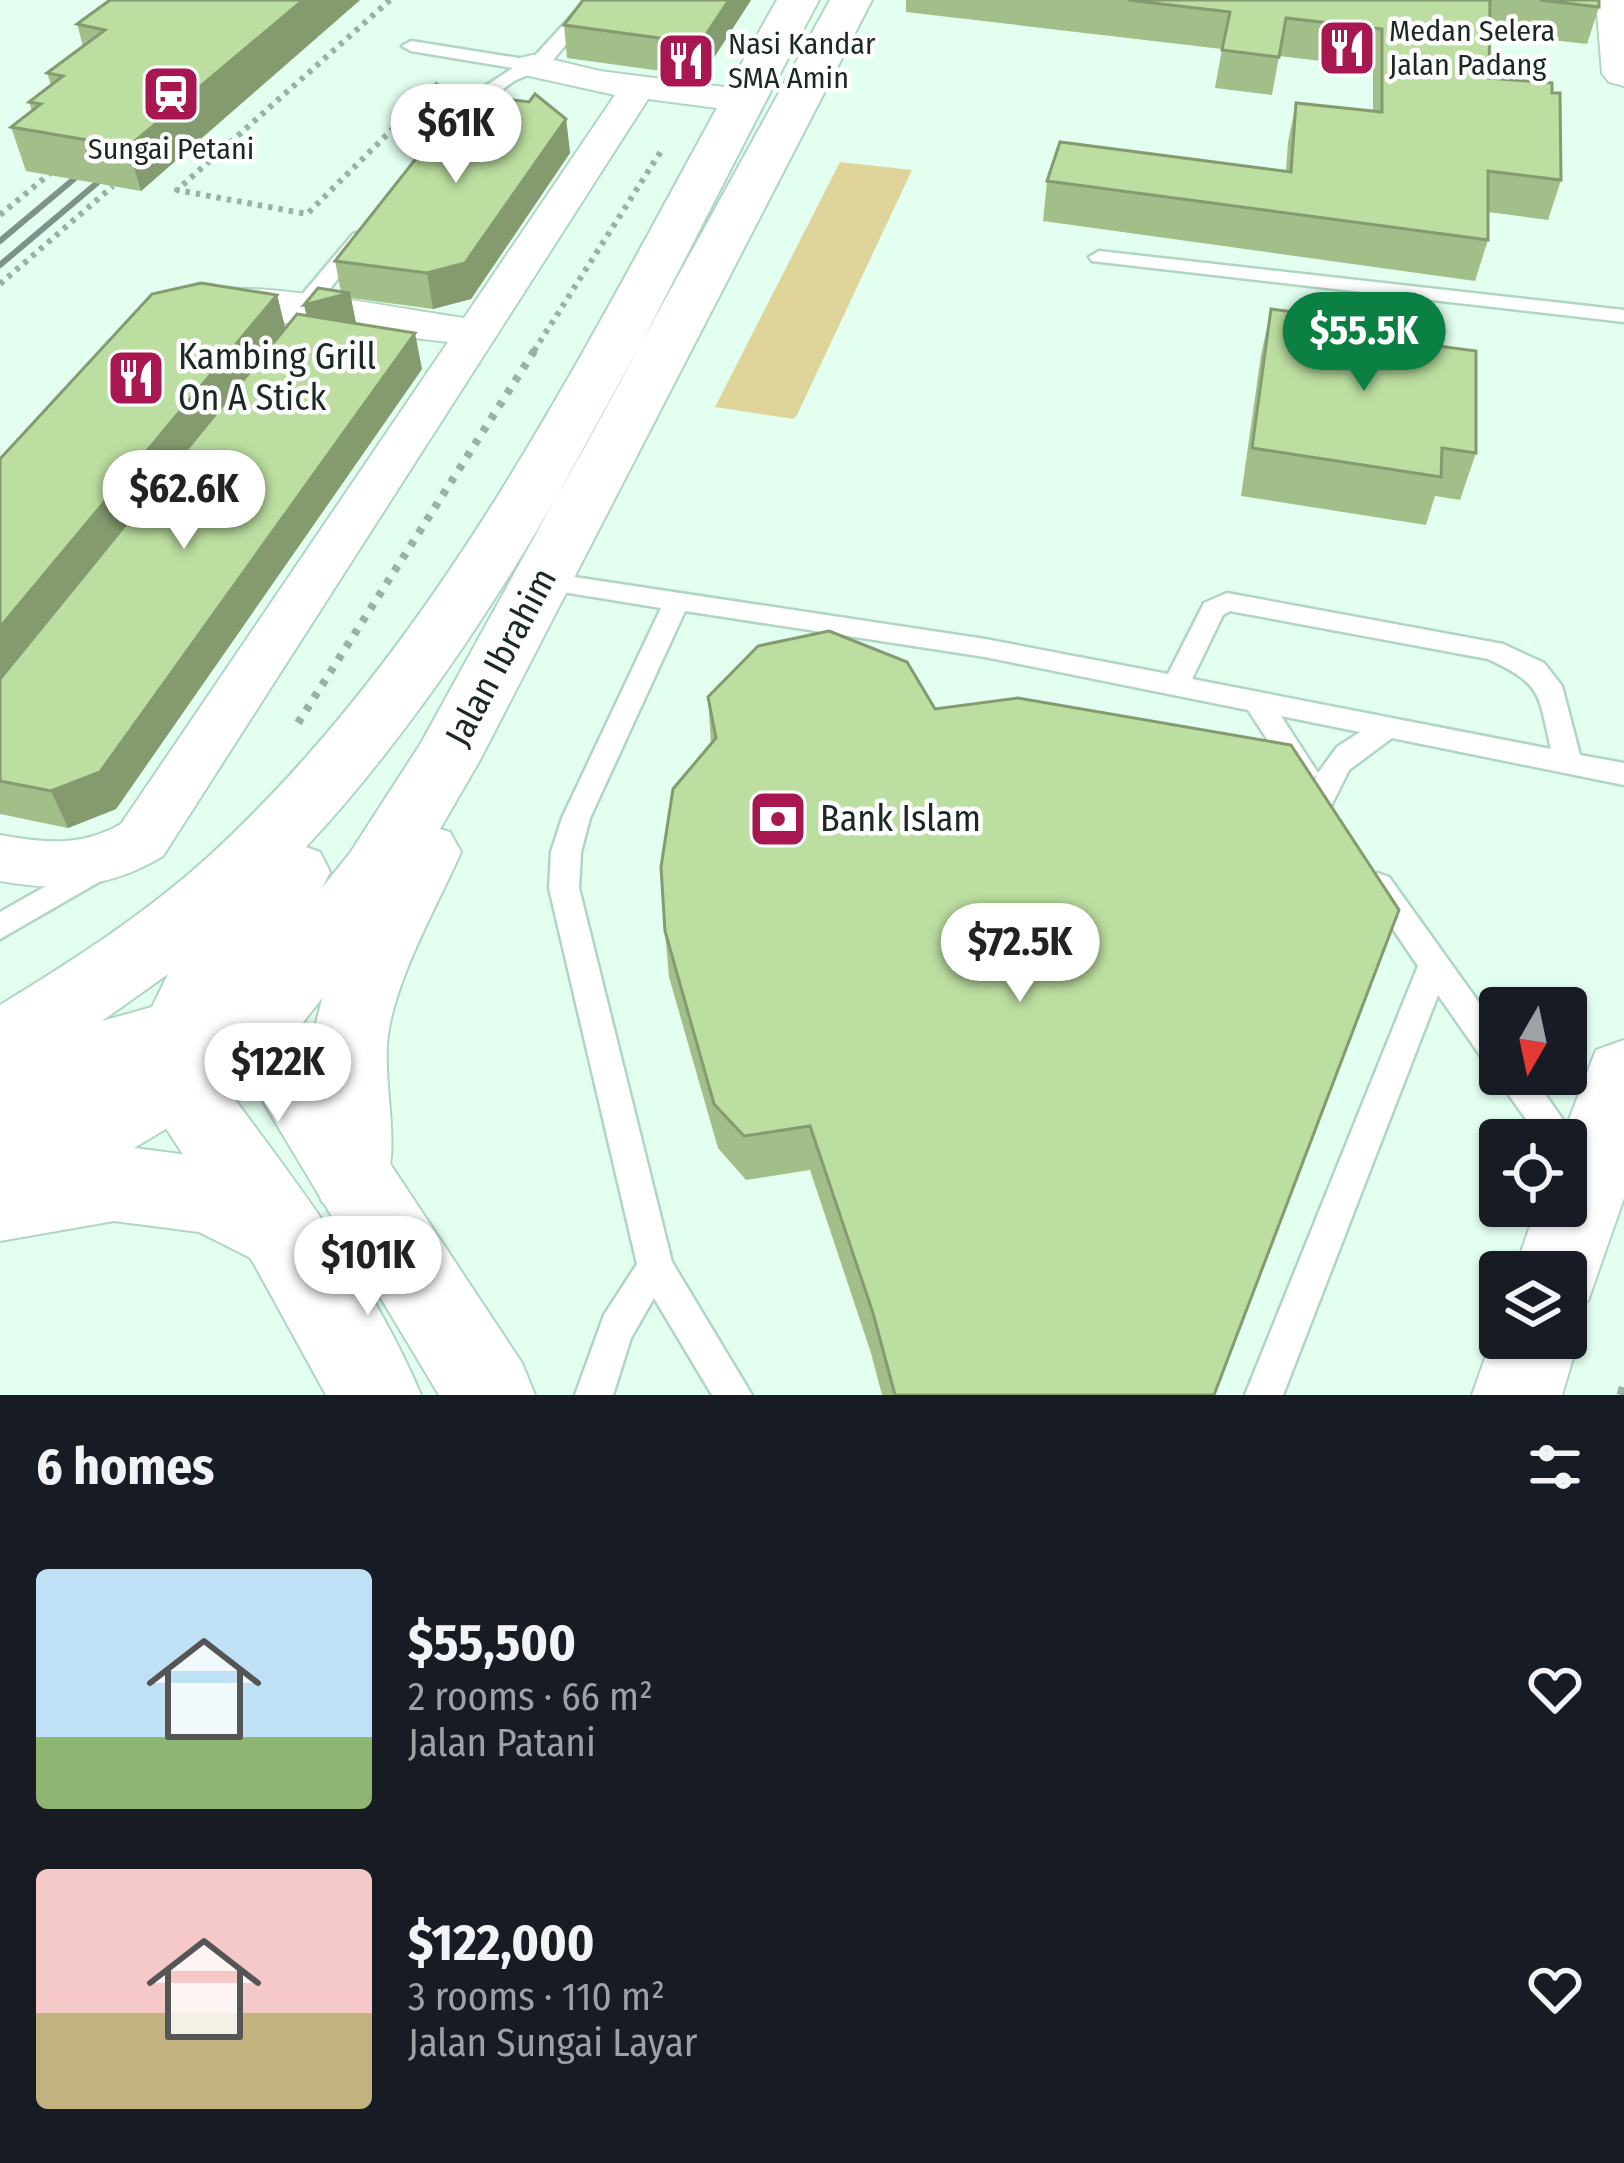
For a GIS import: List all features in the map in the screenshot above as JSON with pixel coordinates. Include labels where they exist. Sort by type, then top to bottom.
[{"type":"main road","name":"Jalan Ibrahim","points":[[0,1046],[178,926],[235,875],[298,811],[411,670],[497,540],[617,331],[728,94],[798,0]]},
{"type":"main road","name":"Jalan Ibrahim","points":[[0,1183],[204,1047],[376,873],[446,760],[851,0]]},
{"type":"main road","points":[[1617,0],[1624,73]]},
{"type":"main road","points":[[376,1395],[284,1236],[204,1047],[221,954],[314,852],[362,788],[395,733],[411,670]]},
{"type":"main road","points":[[351,1175],[348,1042],[362,993],[442,818],[446,760]]},
{"type":"main road","points":[[0,1104],[90,1058],[204,1047],[351,1175],[490,1395]]},
{"type":"main road","points":[[1587,1131],[1624,1074]]},
{"type":"main road","points":[[0,1203],[113,1183],[212,1196],[284,1236]]},
{"type":"main road","points":[[1517,1395],[1528,1359]]},
{"type":"street","points":[[546,68],[609,70],[728,94]]},
{"type":"street","points":[[546,68],[608,109],[728,94]]},
{"type":"street","points":[[470,105],[532,112]]},
{"type":"street","points":[[0,859],[51,868],[115,858],[142,840],[165,812],[480,333],[608,109]]},
{"type":"street","points":[[167,306],[224,300],[309,316],[480,333]]},
{"type":"lane","points":[[441,139],[470,105],[508,77],[546,68],[595,0]]},
{"type":"lane","points":[[410,46],[546,68]]},
{"type":"lane","points":[[309,316],[371,224]]},
{"type":"lane","points":[[1099,257],[1624,316]]},
{"type":"lane","points":[[541,581],[986,648],[1624,774]]},
{"type":"lane","points":[[677,601],[577,818],[566,852],[564,888],[656,1268],[733,1395]]},
{"type":"lane","points":[[1176,685],[1213,609],[1227,602],[1494,651],[1535,670],[1552,693],[1568,762]]},
{"type":"lane","points":[[1256,700],[1327,807],[1341,756],[1390,727]]},
{"type":"lane","points":[[1358,854],[1479,1029]]},
{"type":"lane","points":[[0,927],[115,858]]},
{"type":"lane","points":[[1264,1395],[1433,967]]},
{"type":"lane","points":[[594,1395],[628,1300],[656,1268]]},
{"type":"path","points":[[390,0],[177,190],[307,214],[446,76],[432,73]]},
{"type":"path","points":[[290,737],[728,94]]},
{"type":"path","points":[[0,215],[71,156]]},
{"type":"path","points":[[0,284],[113,186]]},
{"type":"path","points":[[1621,1395],[1624,1384]]},
{"type":"shaded area","points":[[840,162],[912,170],[797,415],[794,419],[715,407]]},
{"type":"building","points":[[110,0],[303,0],[128,147],[11,127],[41,104],[29,102],[63,76],[47,73],[105,30],[77,24]]},
{"type":"building","points":[[583,0],[729,0],[705,36],[688,42],[564,25]]},
{"type":"building","points":[[1128,0],[1490,0],[1489,78],[1552,83],[1552,93],[1560,93],[1561,180],[1488,171],[1488,240],[1047,181],[1060,142],[1291,172],[1296,103],[1382,112],[1382,29],[1286,18],[1279,57],[1222,50],[1230,12]]},
{"type":"building","points":[[1540,0],[1599,0],[1599,7]]},
{"type":"building","points":[[467,94],[529,102],[535,94],[566,119],[465,263],[427,273],[335,261]]},
{"type":"building","points":[[201,283],[277,295],[0,627],[0,459],[152,294]]},
{"type":"building","points":[[318,288],[350,293],[304,305]]},
{"type":"building","points":[[1271,309],[1423,330],[1423,344],[1476,351],[1476,453],[1442,448],[1441,477],[1252,448]]},
{"type":"building","points":[[297,314],[415,333],[100,772],[51,791],[0,781],[0,679]]},
{"type":"building","points":[[829,631],[907,662],[935,709],[1018,698],[1291,745],[1399,910],[1214,1395],[895,1395],[873,1313],[810,1126],[744,1136],[714,1104],[665,931],[661,867],[673,789],[716,738],[708,697],[758,646]]},
{"type":"railway","points":[[0,241],[74,179]]},
{"type":"railway","points":[[0,265],[97,183]]},
{"type":"place","name":"Medan Selera Jalan Padang","points":[[1347,48]]},
{"type":"place","name":"Nasi Kandar SMA Amin","points":[[686,61]]},
{"type":"place","name":"Sungai Petani","points":[[171,94]]},
{"type":"place","name":"Kambing Grill On A Stick","points":[[136,378]]},
{"type":"place","name":"Bank Islam","points":[[778,819]]}]
